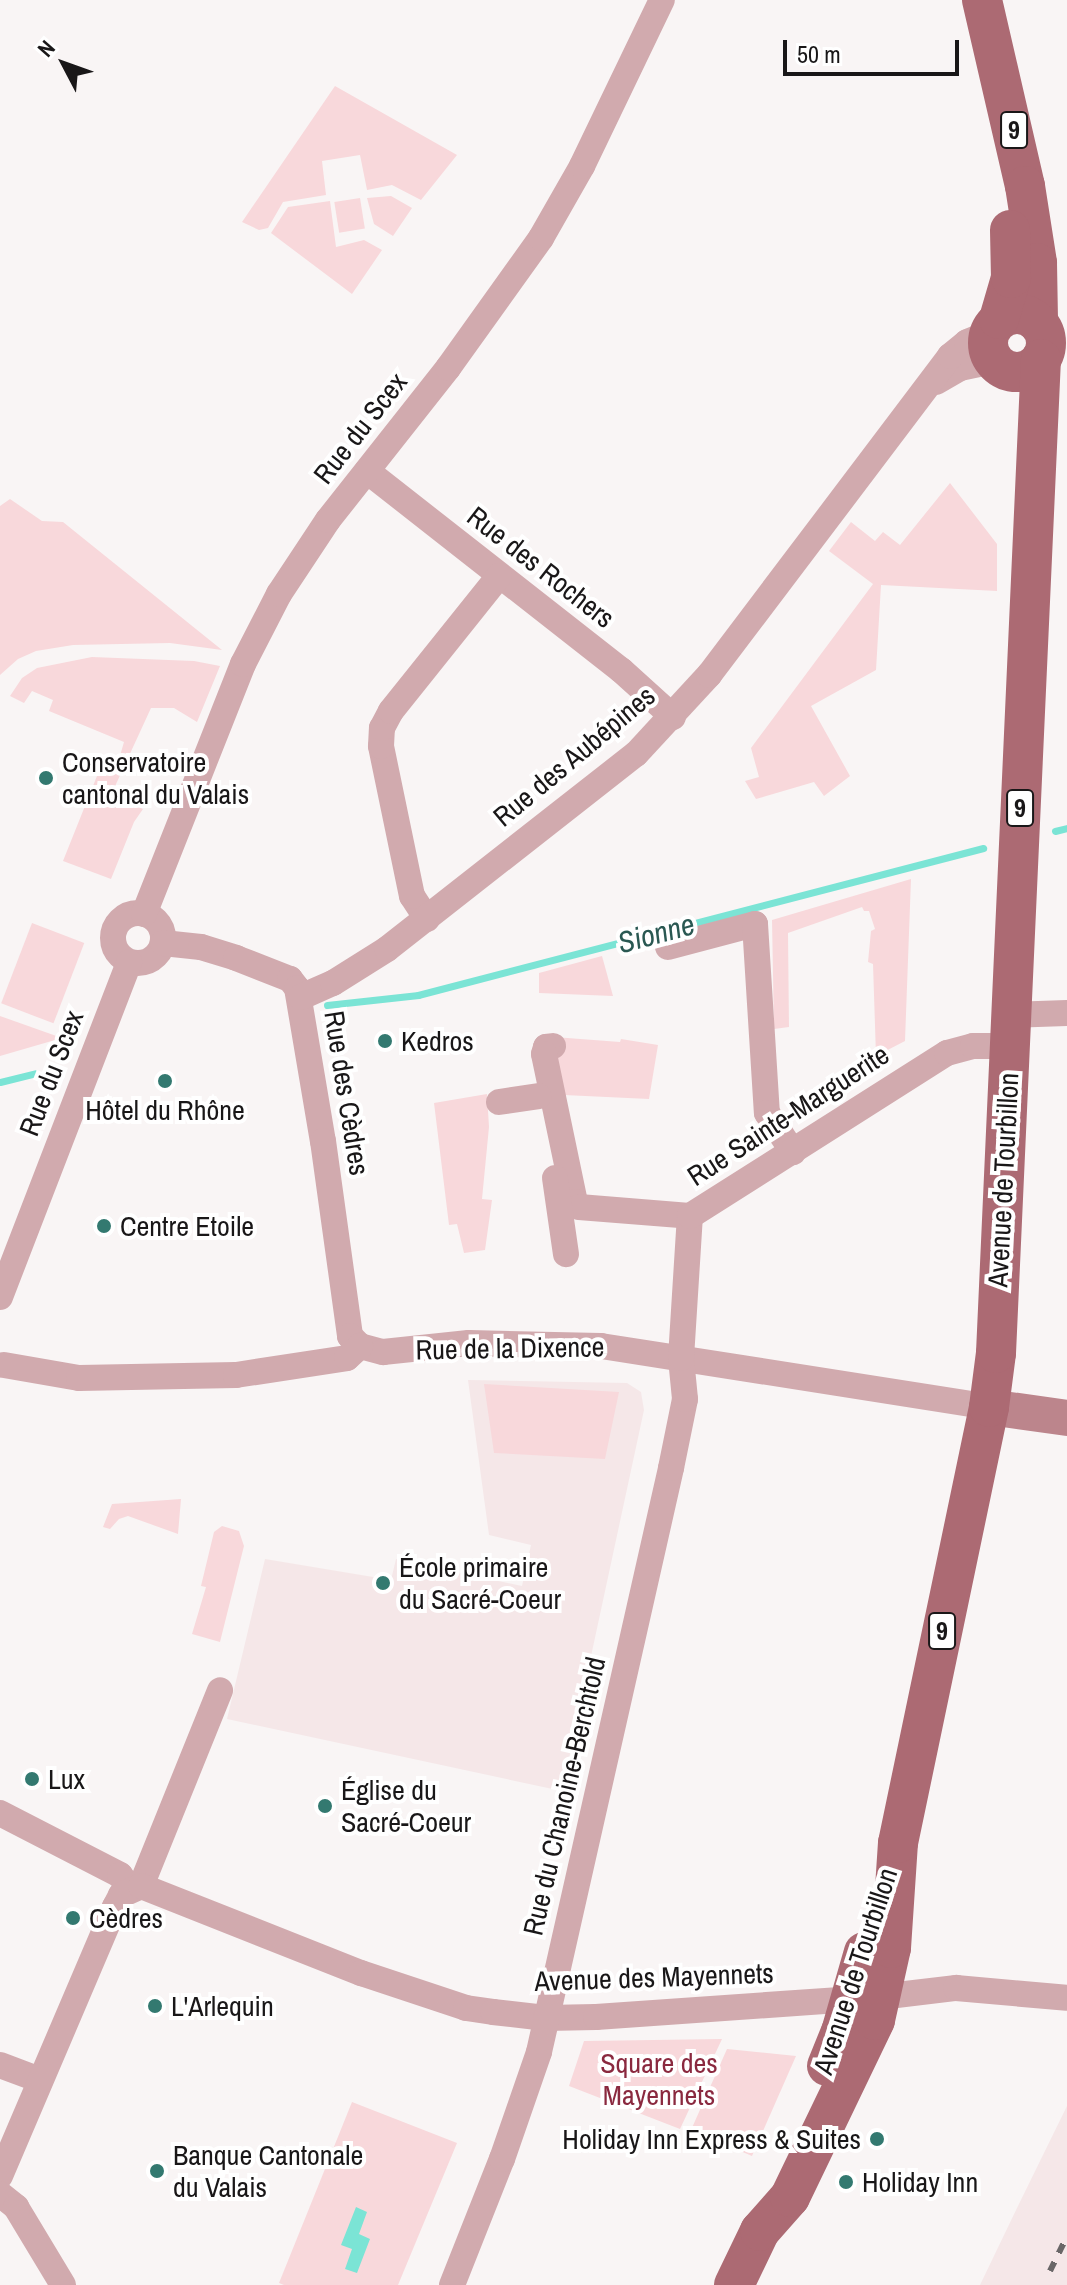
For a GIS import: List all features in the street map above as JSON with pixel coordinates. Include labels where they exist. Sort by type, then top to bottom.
[{"type":"main road","name":"9","points":[[958,0],[980,87],[1011,239],[1011,344]]},
{"type":"main road","name":"Avenue de Tourbillon","points":[[734,2285],[760,2231],[790,2197],[865,2044],[866,1998],[879,1890],[898,1843],[989,1407],[996,1343],[1033,507],[1011,344],[1037,263],[1025,186],[982,0]]},
{"type":"main road","name":"Rue de la Dixence","points":[[989,1407],[1067,1418]]},
{"type":"street","name":"Rue du Scex","points":[[144,914],[243,664],[264,622],[302,556],[474,333],[541,238],[582,166],[662,0]]},
{"type":"street","name":"Rue des Aubépines","points":[[301,997],[370,961],[636,754],[709,675],[956,351],[1011,344]]},
{"type":"street","name":"Rue des Rochers","points":[[367,471],[621,670],[673,717]]},
{"type":"street","points":[[427,919],[412,896],[381,746],[382,728],[391,711],[499,576]]},
{"type":"street","points":[[144,914],[161,928],[163,943],[150,960],[129,962],[116,950],[114,932],[128,915],[144,914]]},
{"type":"street","points":[[668,947],[755,924],[767,1113],[793,1152]]},
{"type":"street","name":"Rue des Cèdres","points":[[163,943],[201,947],[273,972],[290,979],[301,997],[348,1328],[350,1336],[360,1346]]},
{"type":"street","name":"Rue du Scex","points":[[0,1297],[129,962]]},
{"type":"street","name":"Rue Sainte-Marguerite","points":[[681,1358],[690,1216],[947,1053],[1067,1013]]},
{"type":"street","points":[[566,1254],[569,1206],[544,1054],[546,1047],[542,1049],[539,1096],[569,1206]]},
{"type":"street","points":[[499,1102],[539,1096]]},
{"type":"street","points":[[569,1206],[690,1216]]},
{"type":"street","name":"Rue de la Dixence","points":[[1,1361],[79,1378],[236,1375],[347,1358],[360,1346],[383,1352],[469,1343],[563,1343],[681,1358],[989,1407]]},
{"type":"street","name":"Rue du Chanoine-Berchtold","points":[[452,2285],[529,2088],[685,1399],[681,1358]]},
{"type":"street","points":[[0,2176],[115,1907],[135,1887],[220,1690]]},
{"type":"street","name":"Avenue des Mayennets","points":[[0,1813],[120,1875],[135,1887],[361,1973],[451,2003],[546,2018],[866,1998],[956,1988],[1067,1998]]},
{"type":"street","points":[[0,2065],[40,2080]]},
{"type":"street","points":[[0,2194],[16,2207],[63,2285]]},
{"type":"shaded area","name":"École primaire du Sacré-Coeur","points":[[468,1380],[627,1383],[641,1392],[644,1410],[562,1791],[227,1719],[265,1559],[391,1580],[396,1559],[522,1586],[531,1545],[489,1535]]},
{"type":"shaded area","points":[[1067,2106],[1067,2285],[980,2285],[1017,2208]]},
{"type":"shaded area","points":[[356,2207],[367,2212],[359,2234],[370,2239],[357,2273],[345,2269],[352,2249],[341,2245]]},
{"type":"green space","points":[[335,86],[457,155],[421,200],[392,185],[367,190],[360,155],[322,161],[326,195],[283,202],[268,228],[259,230],[242,222]]},
{"type":"green space","points":[[391,196],[412,208],[393,236],[374,224],[367,198]]},
{"type":"green space","points":[[360,198],[365,229],[339,233],[334,202]]},
{"type":"green space","points":[[330,201],[336,247],[364,240],[382,250],[352,294],[271,233],[288,207]]},
{"type":"green space","points":[[950,483],[997,544],[997,591],[881,585],[876,670],[811,706],[850,776],[824,796],[814,782],[756,799],[745,781],[759,777],[751,748],[873,584],[829,551],[851,522],[875,541],[883,532],[900,545]]},
{"type":"green space","points":[[10,499],[42,521],[63,522],[222,650],[170,643],[73,645],[36,651],[18,659],[0,675],[0,506]]},
{"type":"green space","points":[[92,657],[194,661],[220,666],[197,722],[174,708],[151,708],[111,795],[143,809],[134,822],[111,879],[63,861],[103,761],[117,766],[124,742],[49,711],[53,700],[32,691],[24,703],[10,696],[22,678],[37,668]]},
{"type":"green space","points":[[911,879],[905,1041],[876,1056],[873,964],[868,962],[871,931],[875,929],[869,911],[864,911],[862,907],[788,933],[789,1027],[774,1029],[772,920]]},
{"type":"green space","points":[[32,923],[84,943],[53,1023],[1,1003]]},
{"type":"green space","points":[[602,956],[613,996],[539,993],[539,973]]},
{"type":"green space","points":[[0,1016],[62,1038],[0,1056]]},
{"type":"green space","points":[[554,1037],[620,1042],[621,1039],[658,1045],[649,1099],[564,1095]]},
{"type":"green space","points":[[487,1094],[489,1127],[482,1199],[492,1200],[485,1250],[464,1253],[457,1224],[449,1225],[434,1103]]},
{"type":"green space","points":[[484,1384],[619,1392],[605,1459],[494,1453]]},
{"type":"green space","points":[[181,1499],[178,1534],[128,1516],[119,1519],[110,1529],[103,1527],[112,1504]]},
{"type":"green space","points":[[222,1526],[239,1531],[244,1546],[220,1642],[192,1634],[206,1587],[201,1586],[214,1532]]},
{"type":"green space","name":"Square des Mayennets","points":[[722,2039],[680,2129],[569,2086],[584,2041]]},
{"type":"green space","name":"Square des Mayennets","points":[[727,2049],[796,2056],[752,2156],[691,2130]]},
{"type":"green space","points":[[352,2102],[457,2143],[398,2285],[284,2285],[279,2283]]},
{"type":"waterway","name":"Sionne","points":[[1055,831],[1067,828]]},
{"type":"waterway","name":"Sionne","points":[[327,1005],[418,995],[983,848]]},
{"type":"waterway","name":"Sionne","points":[[0,1082],[35,1073]]},
{"type":"railway","points":[[1050,2271],[1067,2236]]},
{"type":"place","name":"Conservatoire cantonal du Valais","points":[[46,778]]},
{"type":"place","name":"Kedros","points":[[385,1041]]},
{"type":"place","name":"Hôtel du Rhône","points":[[165,1081]]},
{"type":"place","name":"Centre Etoile","points":[[104,1226]]},
{"type":"place","name":"École primaire du Sacré-Coeur","points":[[383,1583]]},
{"type":"place","name":"Lux","points":[[32,1779]]},
{"type":"place","name":"Église du Sacré-Coeur","points":[[325,1806]]},
{"type":"place","name":"Cèdres","points":[[73,1918]]},
{"type":"place","name":"L'Arlequin","points":[[155,2006]]},
{"type":"place","name":"Holiday Inn Express & Suites","points":[[877,2139]]},
{"type":"place","name":"Banque Cantonale du Valais","points":[[157,2171]]},
{"type":"place","name":"Holiday Inn","points":[[846,2182]]}]
